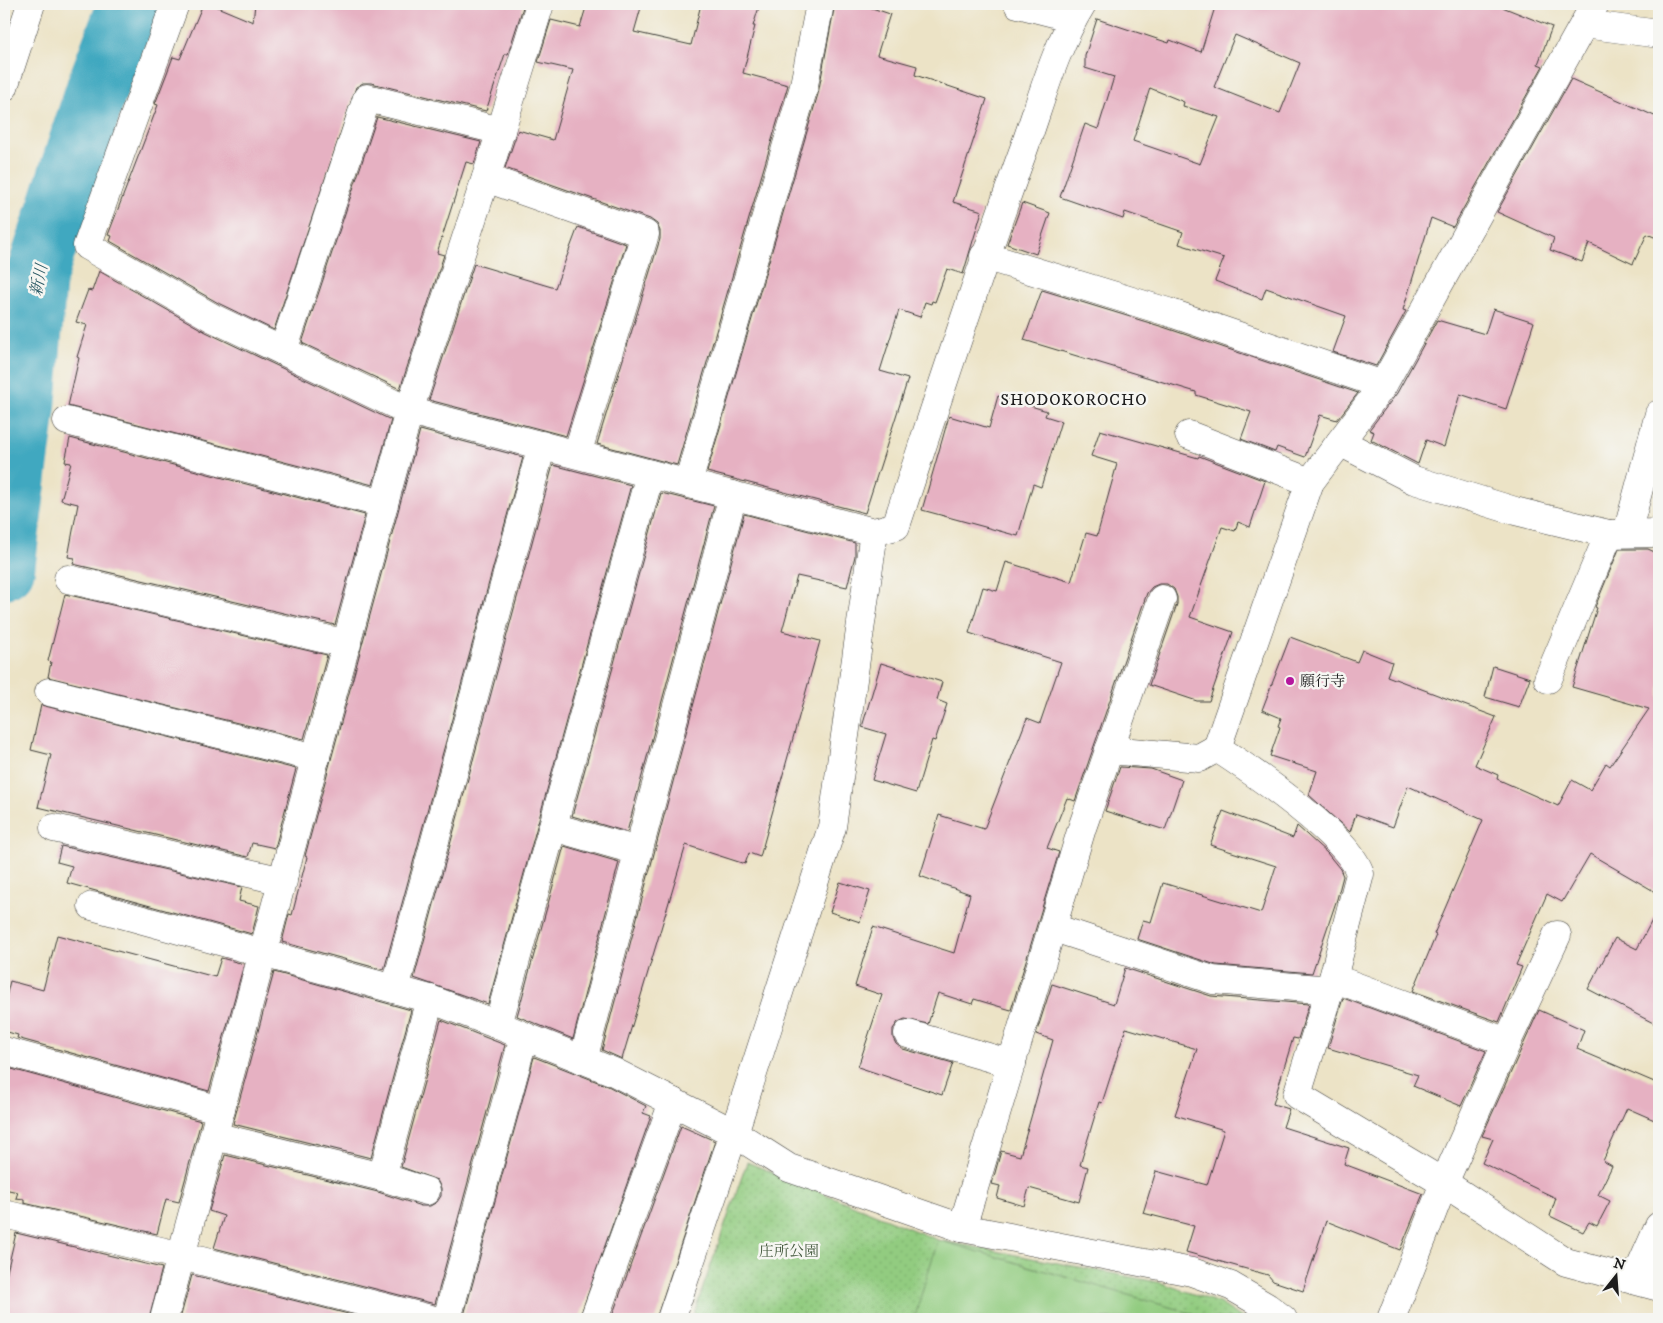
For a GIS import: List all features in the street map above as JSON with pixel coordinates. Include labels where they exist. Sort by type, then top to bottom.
[{"type":"street","points":[[4,87],[31,4]]},
{"type":"street","points":[[175,4],[87,246],[213,318],[409,411],[874,532],[896,526],[984,256],[1078,11],[1018,4]]},
{"type":"street","points":[[164,1319],[409,411],[486,178],[540,4]]},
{"type":"street","points":[[688,483],[803,90],[820,4]]},
{"type":"street","points":[[1109,750],[1199,758],[1217,748],[1310,482],[1382,385],[1589,14],[1659,34]]},
{"type":"street","points":[[283,351],[367,98],[501,130]]},
{"type":"street","points":[[486,178],[646,234],[577,454]]},
{"type":"street","points":[[984,256],[1168,312],[1382,385]]},
{"type":"street","points":[[1548,680],[1618,534],[1659,414]]},
{"type":"street","points":[[66,421],[384,504]]},
{"type":"street","points":[[1189,435],[1310,482]]},
{"type":"street","points":[[1340,442],[1414,480],[1515,511],[1618,534],[1659,533]]},
{"type":"street","points":[[395,989],[542,445]]},
{"type":"street","points":[[498,1025],[650,474]]},
{"type":"street","points":[[583,1060],[733,495]]},
{"type":"street","points":[[671,1319],[734,1133],[832,827],[874,532]]},
{"type":"street","points":[[68,578],[347,644]]},
{"type":"street","points":[[962,1228],[1054,928],[1082,828],[1162,599]]},
{"type":"street","points":[[49,692],[316,758]]},
{"type":"street","points":[[1217,748],[1257,774],[1323,827],[1358,864],[1360,874],[1331,984],[1297,1096],[1444,1183],[1566,1262],[1647,1284],[1659,1226]]},
{"type":"street","points":[[553,827],[638,851]]},
{"type":"street","points":[[54,828],[283,882]]},
{"type":"street","points":[[92,906],[430,999],[614,1072],[734,1133],[789,1168],[962,1228],[1192,1272],[1231,1286],[1267,1307],[1282,1319]]},
{"type":"street","points":[[1054,928],[1213,980],[1331,984],[1507,1042]]},
{"type":"street","points":[[1391,1319],[1444,1183],[1507,1042],[1558,935]]},
{"type":"street","points":[[382,1177],[430,999]]},
{"type":"street","points":[[908,1034],[1012,1064]]},
{"type":"street","points":[[447,1319],[524,1036]]},
{"type":"street","points":[[4,1051],[221,1110]]},
{"type":"street","points":[[594,1319],[673,1102]]},
{"type":"street","points":[[214,1136],[382,1177],[426,1191]]},
{"type":"street","points":[[4,1214],[182,1256],[431,1319]]},
{"type":"green space","name":"庄所公園","points":[[747,1162],[938,1240],[1162,1283],[1219,1303],[1244,1319],[692,1319]]},
{"type":"green space","points":[[938,1240],[1211,1319],[914,1319]]},
{"type":"building","points":[[203,4],[210,4],[253,22],[255,4],[397,6],[397,4],[524,4],[508,54],[505,54],[486,111],[371,83],[363,83],[356,87],[274,330],[220,304],[110,241],[112,236],[108,235],[158,105],[155,104],[173,57],[180,59]]},
{"type":"building","points":[[587,4],[642,4],[634,32],[691,45],[701,4],[760,4],[753,26],[755,26],[743,73],[788,85],[677,465],[597,444],[660,239],[660,231],[657,224],[650,219],[505,168],[518,130],[553,140],[573,70],[538,62],[551,20],[580,27]]},
{"type":"building","points":[[835,4],[860,4],[890,14],[877,55],[917,66],[915,75],[987,99],[953,202],[982,211],[963,274],[947,269],[935,302],[932,301],[931,304],[925,302],[920,317],[899,310],[880,371],[908,379],[865,513],[707,472],[818,94]]},
{"type":"building","points":[[1216,4],[1495,4],[1552,27],[1538,64],[1543,66],[1453,227],[1431,218],[1403,310],[1406,311],[1376,366],[1333,352],[1346,316],[1266,288],[1262,299],[1215,281],[1224,258],[1179,244],[1183,232],[1125,212],[1123,219],[1060,197],[1085,124],[1098,129],[1114,77],[1085,68],[1085,56],[1097,19],[1169,43],[1170,40],[1201,52]],"holes":[[[1235,35],[1300,63],[1280,113],[1214,87]],[[1150,88],[1184,102],[1183,106],[1219,117],[1200,164],[1133,141]]]},
{"type":"building","points":[[1571,79],[1659,118],[1659,239],[1647,234],[1633,264],[1589,243],[1582,262],[1550,250],[1554,238],[1497,212]]},
{"type":"building","points":[[377,117],[481,142],[474,164],[466,162],[437,253],[444,255],[400,389],[302,343]]},
{"type":"building","points":[[1022,203],[1050,213],[1036,254],[1007,244]]},
{"type":"building","points":[[578,227],[626,244],[566,436],[429,400],[474,264],[555,288]]},
{"type":"building","points":[[99,271],[206,332],[391,420],[373,485],[68,406],[79,358],[77,357],[87,325],[76,322],[88,290],[92,291]]},
{"type":"building","points":[[1042,290],[1163,327],[1358,393],[1337,420],[1320,415],[1305,457],[1277,447],[1275,452],[1241,439],[1251,412],[1196,395],[1196,392],[1024,340]]},
{"type":"building","points":[[1493,309],[1534,322],[1506,409],[1460,394],[1444,447],[1426,440],[1418,464],[1371,440],[1374,432],[1369,430],[1397,393],[1437,320],[1485,334]]},
{"type":"building","points":[[998,396],[1047,411],[1045,416],[1061,421],[1041,487],[1033,484],[1018,536],[922,510],[949,416],[989,428]]},
{"type":"building","points":[[420,430],[523,457],[384,970],[282,942],[289,914],[292,915],[307,857],[305,856]]},
{"type":"building","points":[[1100,430],[1198,458],[1199,456],[1265,481],[1250,527],[1238,522],[1235,531],[1222,527],[1190,617],[1233,632],[1209,701],[1197,701],[1149,685],[1177,604],[1177,597],[1174,589],[1167,584],[1159,584],[1152,587],[1147,593],[1075,801],[1067,798],[1047,848],[1059,852],[1011,1010],[974,999],[972,1004],[938,993],[928,1024],[905,1019],[898,1022],[893,1029],[893,1038],[896,1044],[903,1049],[953,1063],[942,1095],[858,1067],[882,995],[855,986],[873,927],[954,953],[970,894],[920,876],[939,815],[984,829],[1027,718],[1040,723],[1061,662],[969,633],[983,587],[997,591],[1006,562],[1071,582],[1086,533],[1097,536],[1117,464],[1091,456]]},
{"type":"building","points":[[70,438],[365,515],[335,625],[73,564],[75,558],[68,557],[78,504],[61,500],[71,463],[65,462]]},
{"type":"building","points":[[553,465],[631,485],[488,1004],[414,978]]},
{"type":"building","points":[[661,493],[714,506],[627,832],[572,816]]},
{"type":"building","points":[[744,514],[855,543],[855,556],[847,587],[797,576],[782,631],[820,641],[760,857],[749,853],[745,864],[686,845],[622,1059],[602,1050]]},
{"type":"building","points":[[1619,549],[1648,549],[1659,554],[1659,894],[1590,854],[1562,902],[1547,894],[1516,965],[1522,967],[1499,1022],[1413,991],[1436,935],[1434,934],[1483,820],[1408,786],[1393,827],[1356,814],[1350,832],[1309,795],[1317,771],[1270,756],[1280,727],[1278,726],[1281,718],[1262,710],[1290,637],[1357,662],[1362,650],[1392,662],[1387,676],[1496,717],[1475,765],[1498,775],[1497,779],[1558,806],[1572,780],[1590,790],[1606,763],[1610,766],[1649,709],[1572,687],[1597,608],[1595,607]]},
{"type":"building","points":[[65,594],[327,655],[304,739],[48,677],[51,662],[48,661]]},
{"type":"building","points":[[881,663],[942,682],[937,700],[947,704],[935,741],[932,740],[916,793],[872,780],[886,734],[862,727]]},
{"type":"building","points":[[1493,666],[1530,678],[1519,707],[1485,697]]},
{"type":"building","points":[[41,705],[296,769],[275,848],[252,843],[248,857],[38,807],[51,755],[31,750]]},
{"type":"building","points":[[1120,767],[1151,769],[1182,780],[1165,830],[1105,811]]},
{"type":"building","points":[[1223,811],[1293,838],[1297,826],[1327,853],[1340,869],[1343,876],[1337,899],[1312,973],[1216,965],[1137,939],[1143,920],[1151,922],[1163,883],[1261,913],[1276,866],[1210,845]]},
{"type":"building","points":[[61,846],[242,887],[239,901],[259,906],[252,934],[67,883],[72,866],[57,862]]},
{"type":"building","points":[[564,846],[619,862],[573,1039],[517,1016]]},
{"type":"building","points":[[840,882],[870,891],[860,922],[830,912]]},
{"type":"building","points":[[1659,907],[1659,1026],[1588,989],[1615,938],[1637,949]]},
{"type":"building","points":[[57,935],[215,977],[221,958],[244,964],[209,1091],[17,1038],[18,1035],[4,1031],[4,1005],[10,981],[43,990]]},
{"type":"building","points":[[1125,968],[1211,996],[1309,1004],[1298,1039],[1293,1038],[1273,1104],[1289,1109],[1283,1127],[1349,1148],[1344,1164],[1423,1194],[1400,1250],[1326,1221],[1303,1291],[1273,1281],[1268,1275],[1186,1252],[1194,1226],[1143,1213],[1156,1171],[1207,1185],[1224,1130],[1175,1115],[1197,1049],[1126,1028],[1102,1103],[1099,1102],[1080,1165],[1088,1167],[1079,1202],[1029,1188],[1024,1206],[997,1198],[1000,1186],[992,1184],[1001,1151],[1020,1156],[1053,1040],[1036,1034],[1052,984],[1114,1004]]},
{"type":"building","points":[[274,972],[411,1010],[371,1158],[233,1124]]},
{"type":"building","points":[[1343,998],[1486,1051],[1461,1106],[1413,1086],[1418,1075],[1328,1048]]},
{"type":"building","points":[[1539,1010],[1584,1030],[1577,1049],[1659,1084],[1659,1122],[1627,1108],[1603,1161],[1612,1166],[1598,1195],[1610,1201],[1597,1226],[1589,1222],[1583,1232],[1550,1216],[1556,1198],[1482,1163],[1493,1139],[1482,1136]]},
{"type":"building","points":[[441,1020],[505,1045],[435,1304],[214,1248],[224,1216],[209,1211],[225,1155],[378,1192],[421,1206],[430,1206],[437,1202],[441,1196],[441,1188],[437,1180],[401,1167]]},
{"type":"building","points":[[534,1057],[608,1086],[646,1106],[643,1113],[651,1116],[579,1319],[463,1319]]},
{"type":"building","points":[[8,1068],[201,1121],[179,1202],[166,1199],[157,1234],[24,1203],[24,1199],[16,1198],[18,1192],[4,1189],[4,1085]]},
{"type":"building","points":[[681,1126],[715,1141],[656,1319],[611,1319]]},
{"type":"building","points":[[16,1233],[162,1268],[149,1319],[4,1319],[4,1285]]},
{"type":"building","points":[[192,1275],[205,1278],[368,1319],[180,1319]]},
{"type":"waterway","name":"新川","points":[[4,568],[25,406],[36,277],[98,85],[129,4]]},
{"type":"place","name":"願行寺","points":[[1290,681]]},
{"type":"district","name":"SHODOKOROCHO","points":[[1074,399]]}]
